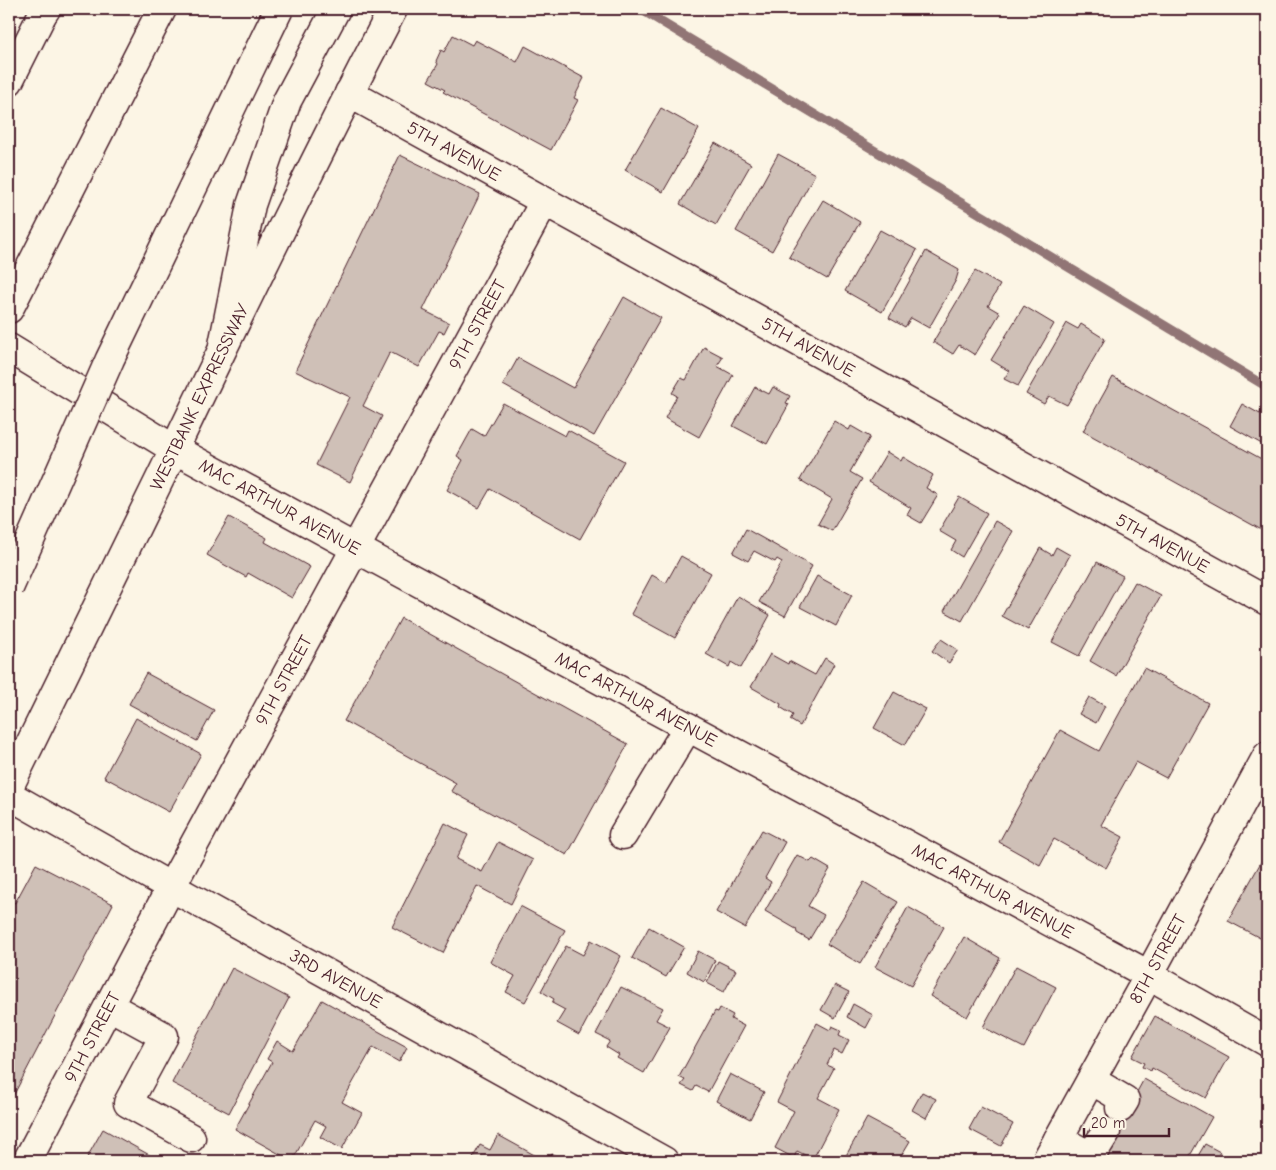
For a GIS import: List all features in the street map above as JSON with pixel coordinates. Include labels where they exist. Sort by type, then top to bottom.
[{"type":"main road","points":[[9,309],[162,9]]},
{"type":"main road","points":[[9,588],[110,359],[279,9]]},
{"type":"main road","points":[[224,345],[254,196],[287,101],[336,9]]},
{"type":"main road","name":"WESTBANK EXPRESSWAY","points":[[9,787],[224,345],[349,93],[393,9]]},
{"type":"main road","points":[[9,81],[45,10]]},
{"type":"main road","name":"5TH AVENUE","points":[[349,93],[1267,600]]},
{"type":"main road","name":"9TH STREET","points":[[27,1161],[171,887],[544,202]]},
{"type":"main road","name":"MAC ARTHUR AVENUE","points":[[9,348],[174,449],[1149,975],[1267,1042]]},
{"type":"main road","points":[[623,835],[688,727]]},
{"type":"main road","name":"8TH STREET","points":[[1052,1150],[1267,756]]},
{"type":"main road","name":"3RD AVENUE","points":[[9,795],[664,1161]]},
{"type":"main road","points":[[109,1006],[164,1036],[128,1103],[191,1138]]},
{"type":"main road","points":[[1091,1080],[1125,1100],[1120,1108]]},
{"type":"main road","points":[[1052,1150],[1090,1159],[1106,1132]]},
{"type":"building","points":[[453,35],[472,45],[475,40],[517,62],[525,46],[584,78],[574,98],[578,100],[551,150],[443,92],[445,90],[428,81],[438,64],[436,61],[441,50],[444,52]]},
{"type":"building","points":[[661,108],[699,129],[663,192],[625,170]]},
{"type":"building","points":[[715,143],[751,164],[716,225],[680,204]]},
{"type":"building","points":[[778,154],[815,174],[772,251],[736,231]]},
{"type":"building","points":[[400,155],[480,194],[423,310],[449,323],[444,333],[439,331],[419,367],[390,352],[363,406],[382,416],[350,482],[316,465],[350,397],[295,371]]},
{"type":"building","points":[[823,200],[860,222],[827,279],[789,257]]},
{"type":"building","points":[[880,230],[917,250],[882,312],[845,291]]},
{"type":"building","points":[[926,251],[959,270],[956,280],[929,328],[911,318],[905,327],[889,318]]},
{"type":"building","points":[[975,271],[1000,285],[988,306],[1000,313],[975,355],[959,345],[953,354],[933,342]]},
{"type":"building","points":[[624,297],[661,318],[594,436],[503,385],[518,358],[573,388]]},
{"type":"building","points":[[1024,306],[1054,324],[1018,386],[1004,379],[1009,371],[991,360]]},
{"type":"building","points":[[1067,323],[1078,329],[1081,324],[1105,339],[1067,405],[1049,396],[1044,404],[1026,394]]},
{"type":"building","points":[[704,347],[723,357],[717,366],[733,375],[699,437],[665,418],[677,396],[672,393],[681,378],[686,380]]},
{"type":"building","points":[[1113,377],[1267,462],[1267,533],[1083,431]]},
{"type":"building","points":[[755,387],[769,394],[773,387],[790,396],[786,403],[789,404],[767,444],[733,426]]},
{"type":"building","points":[[503,403],[565,436],[568,430],[624,461],[580,539],[490,489],[479,508],[447,490],[463,460],[457,456],[472,429],[484,436]]},
{"type":"building","points":[[1242,404],[1260,414],[1261,410],[1267,414],[1267,447],[1230,426]]},
{"type":"building","points":[[834,421],[849,430],[851,426],[870,437],[850,472],[862,479],[832,531],[818,524],[832,499],[800,480]]},
{"type":"building","points":[[887,452],[901,461],[903,457],[933,475],[926,488],[938,495],[921,523],[907,515],[911,508],[869,482]]},
{"type":"building","points":[[959,497],[987,513],[962,557],[951,550],[956,541],[939,531]]},
{"type":"building","points":[[229,517],[267,538],[265,542],[310,567],[292,598],[248,573],[246,577],[207,555]]},
{"type":"building","points":[[995,521],[1013,531],[962,621],[944,611]]},
{"type":"building","points":[[746,529],[812,566],[785,616],[759,602],[782,562],[777,559],[775,562],[754,551],[748,561],[733,553]]},
{"type":"building","points":[[1056,547],[1070,555],[1028,630],[1002,616],[1040,548],[1052,555]]},
{"type":"building","points":[[681,556],[711,573],[675,638],[631,614],[652,575],[666,583]]},
{"type":"building","points":[[1097,562],[1123,576],[1079,656],[1052,642]]},
{"type":"building","points":[[817,576],[852,595],[836,626],[800,607]]},
{"type":"building","points":[[1135,582],[1161,596],[1116,676],[1090,661]]},
{"type":"building","points":[[738,596],[770,615],[741,668],[731,662],[729,667],[706,654]]},
{"type":"building","points":[[401,618],[628,744],[567,855],[451,791],[456,783],[344,721]]},
{"type":"building","points":[[941,639],[958,650],[949,663],[932,651]]},
{"type":"building","points":[[770,654],[788,664],[789,661],[815,675],[825,658],[834,664],[800,726],[790,720],[793,715],[780,707],[781,704],[751,687]]},
{"type":"building","points":[[1144,668],[1208,703],[1166,778],[1136,762],[1101,825],[1123,837],[1106,868],[1054,839],[1040,865],[999,842],[1060,730],[1099,751]]},
{"type":"building","points":[[146,673],[214,710],[197,741],[129,704]]},
{"type":"building","points":[[894,692],[926,709],[905,745],[874,728]]},
{"type":"building","points":[[1089,697],[1105,706],[1096,723],[1079,714]]},
{"type":"building","points":[[136,718],[201,754],[169,812],[104,777]]},
{"type":"building","points":[[445,823],[468,835],[456,859],[482,872],[498,842],[533,860],[511,904],[477,886],[443,953],[392,927]]},
{"type":"building","points":[[762,830],[785,842],[765,878],[771,882],[745,928],[716,912]]},
{"type":"building","points":[[797,855],[810,862],[813,859],[830,869],[808,906],[824,915],[809,940],[797,933],[796,929],[765,911]]},
{"type":"building","points":[[1265,855],[1267,855],[1267,930],[1262,939],[1228,921]]},
{"type":"building","points":[[36,864],[113,904],[9,1104],[9,910],[13,902],[15,903]]},
{"type":"building","points":[[864,882],[898,902],[860,964],[827,944]]},
{"type":"building","points":[[520,906],[565,930],[525,1002],[506,992],[515,976],[490,962]]},
{"type":"building","points":[[908,907],[944,927],[911,986],[875,967]]},
{"type":"building","points":[[649,927],[684,947],[666,977],[632,958]]},
{"type":"building","points":[[964,937],[1000,958],[967,1017],[930,996]]},
{"type":"building","points":[[591,940],[621,956],[579,1035],[557,1023],[565,1010],[552,1003],[554,999],[541,991],[566,946],[583,955]]},
{"type":"building","points":[[698,951],[715,960],[704,982],[687,972]]},
{"type":"building","points":[[718,961],[736,970],[724,992],[707,983]]},
{"type":"building","points":[[1016,966],[1056,987],[1024,1048],[983,1027]]},
{"type":"building","points":[[232,968],[289,998],[229,1113],[172,1083]]},
{"type":"building","points":[[835,985],[849,992],[835,1018],[821,1010]]},
{"type":"building","points":[[621,987],[663,1008],[656,1020],[670,1027],[644,1073],[617,1058],[619,1055],[606,1047],[610,1041],[596,1034]]},
{"type":"building","points":[[322,1000],[407,1047],[399,1062],[373,1047],[342,1102],[362,1113],[342,1149],[320,1137],[326,1126],[315,1120],[292,1161],[235,1129],[272,1062],[267,1059],[277,1041],[293,1051]]},
{"type":"building","points":[[853,1004],[873,1015],[866,1028],[847,1017]]},
{"type":"building","points":[[720,1008],[733,1015],[731,1019],[744,1026],[708,1092],[696,1086],[693,1091],[681,1085],[685,1080],[679,1077],[715,1011],[718,1012]]},
{"type":"building","points":[[1155,1016],[1229,1057],[1206,1098],[1152,1068],[1151,1071],[1142,1067],[1144,1063],[1132,1057]]},
{"type":"building","points":[[817,1023],[830,1030],[832,1026],[841,1030],[839,1035],[849,1040],[842,1054],[834,1050],[827,1065],[834,1068],[818,1098],[839,1109],[813,1159],[797,1151],[794,1158],[775,1148],[794,1111],[777,1102]]},
{"type":"building","points":[[730,1074],[764,1092],[750,1119],[716,1101]]},
{"type":"building","points":[[1144,1079],[1212,1117],[1187,1161],[1107,1161],[1101,1158]]},
{"type":"building","points":[[922,1092],[936,1099],[926,1118],[912,1110]]},
{"type":"building","points":[[981,1107],[1013,1124],[1001,1146],[969,1129]]},
{"type":"building","points":[[867,1118],[910,1141],[898,1161],[843,1161]]},
{"type":"building","points":[[103,1129],[153,1157],[151,1161],[85,1161]]},
{"type":"building","points":[[498,1135],[538,1157],[536,1161],[471,1161],[480,1145],[490,1150]]},
{"type":"building","points":[[1205,1144],[1220,1152],[1215,1161],[1195,1161]]},
{"type":"building","points":[[552,1154],[567,1161],[548,1161]]},
{"type":"waterway","points":[[640,9],[1267,387]]}]
